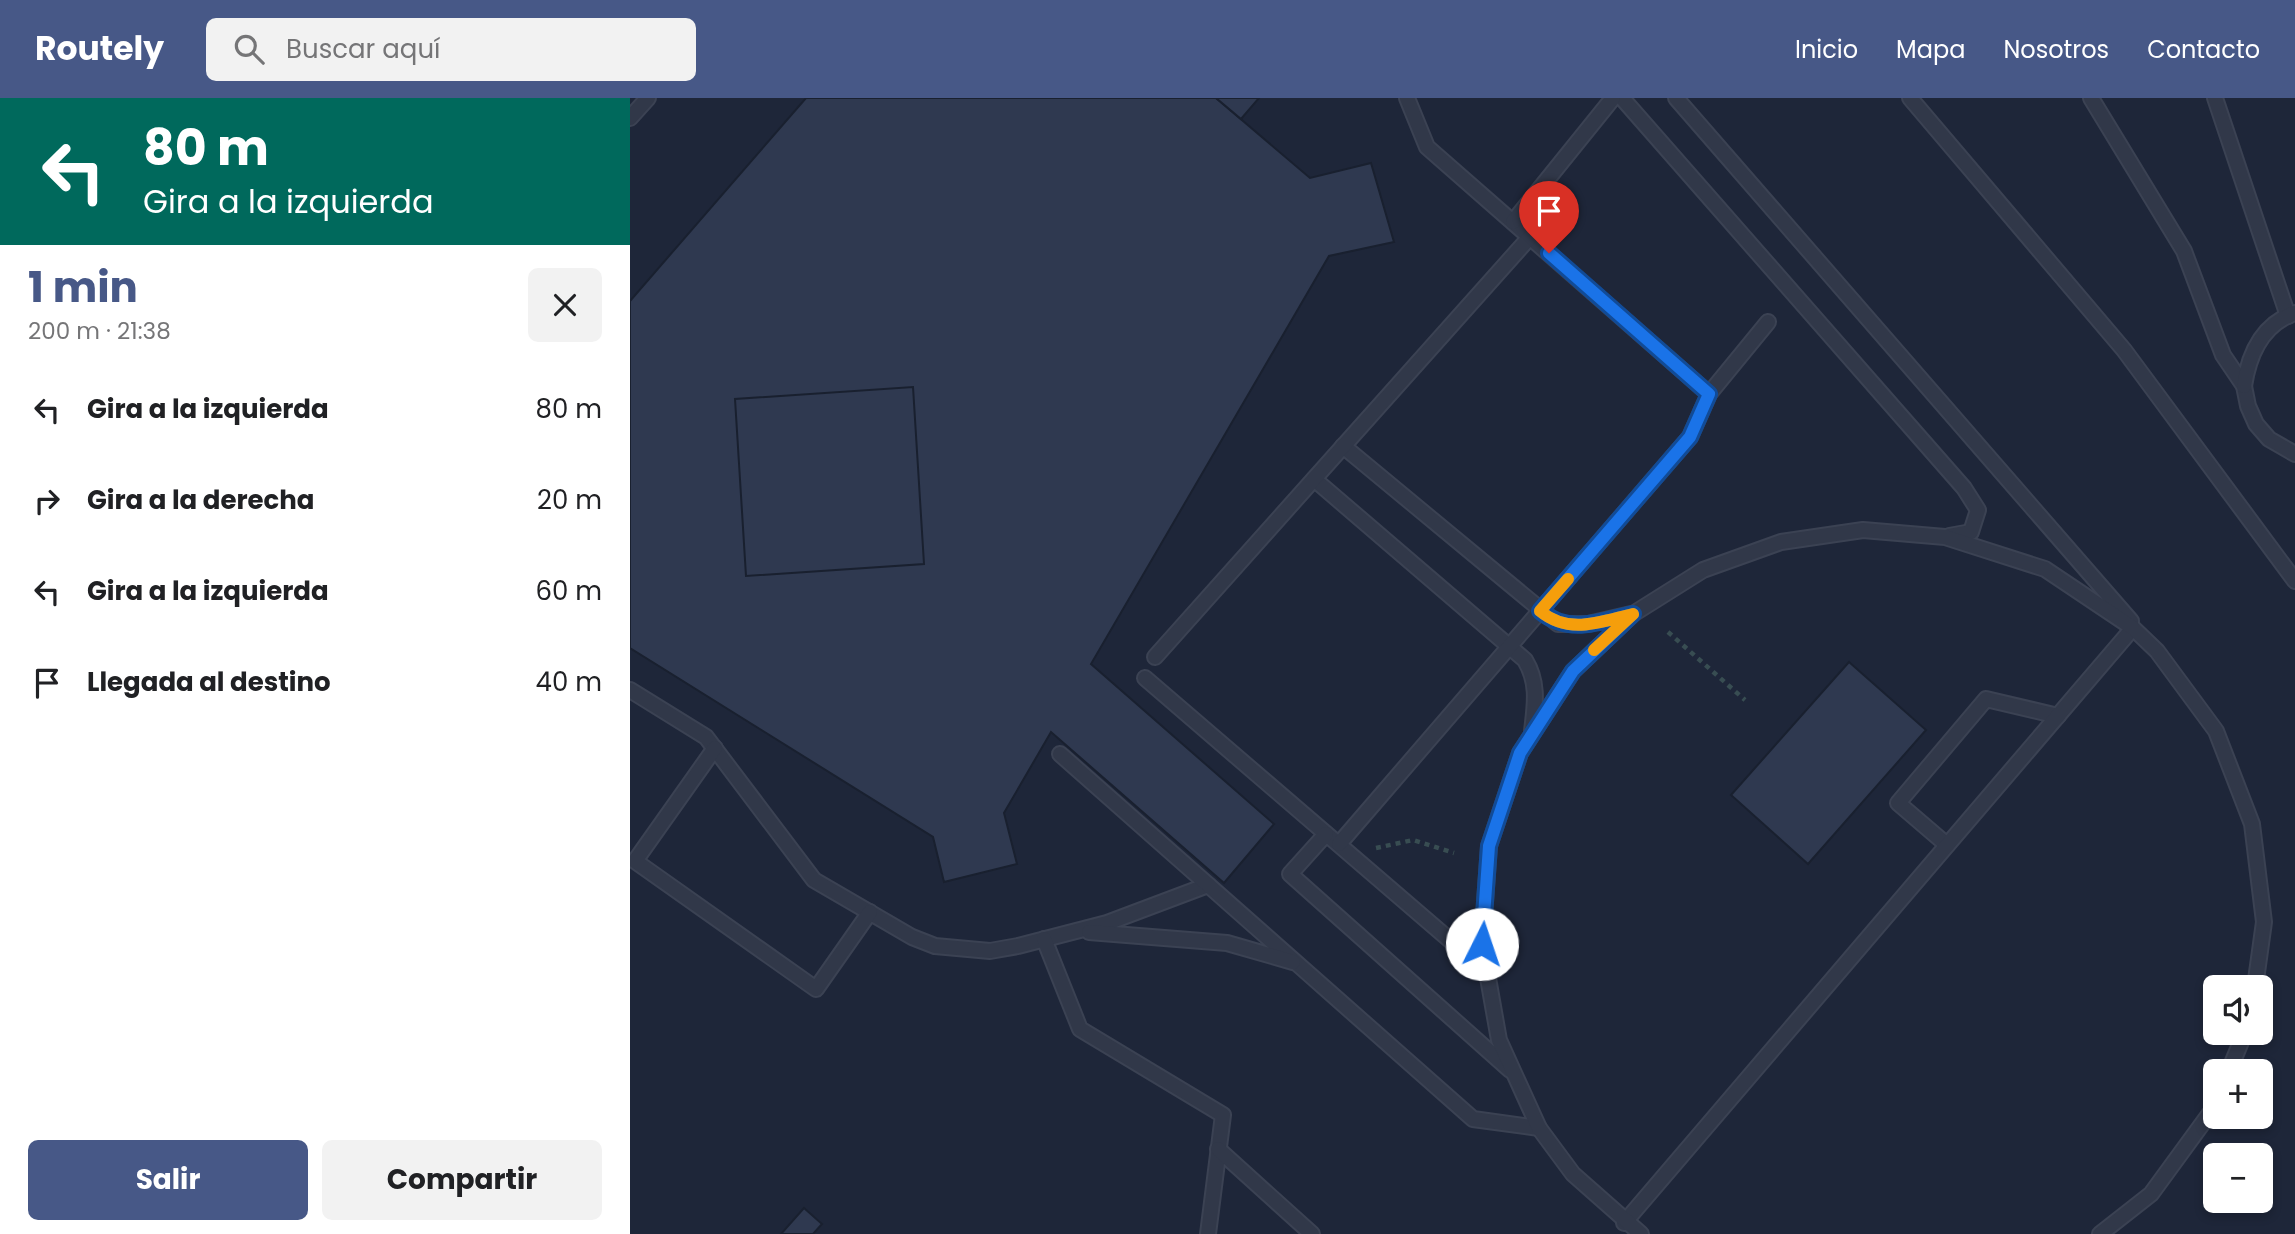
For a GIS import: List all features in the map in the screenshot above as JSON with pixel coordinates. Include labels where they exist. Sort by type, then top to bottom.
[{"type":"lane","points":[[630,118],[648,98]]},
{"type":"lane","points":[[1407,98],[1427,147],[1709,394]]},
{"type":"lane","points":[[1513,222],[1614,98]]},
{"type":"lane","points":[[1622,98],[1964,488],[1978,510],[1971,532],[1945,537]]},
{"type":"lane","points":[[1676,98],[2157,651],[2216,731],[2252,824],[2264,922],[2257,975]]},
{"type":"lane","points":[[1910,98],[2124,350],[2295,580]]},
{"type":"lane","points":[[2091,98],[2184,251],[2223,355],[2245,386]]},
{"type":"lane","points":[[2216,98],[2292,314],[2268,329],[2255,345],[2247,365],[2245,386],[2248,406],[2256,424],[2269,439],[2295,454]]},
{"type":"lane","points":[[1155,657],[1530,237]]},
{"type":"lane","points":[[1339,845],[1690,437],[1709,394],[1768,322]]},
{"type":"lane","points":[[1343,446],[1558,624],[1588,624],[1633,614]]},
{"type":"lane","points":[[1314,479],[1525,660],[1534,674],[1536,695],[1532,734]]},
{"type":"lane","points":[[1641,1234],[1624,1223],[1573,1174],[1539,1128],[1499,1040],[1482,944],[1489,846],[1520,753],[1573,671],[1633,614],[1703,570],[1781,542],[1863,530],[1945,537],[2045,569],[2133,628],[2157,651]]},
{"type":"lane","points":[[1624,1223],[2133,628]]},
{"type":"lane","points":[[1145,678],[1487,972]]},
{"type":"lane","points":[[630,690],[706,737],[814,880],[923,942],[962,951],[990,951],[1107,923],[1208,885]]},
{"type":"lane","points":[[1947,845],[1898,803],[1986,699],[2058,716]]},
{"type":"lane","points":[[715,748],[635,861],[816,989],[870,912]]},
{"type":"lane","points":[[1060,754],[1473,1119],[1539,1128]]},
{"type":"lane","points":[[1326,834],[1290,874],[1515,1074]]},
{"type":"lane","points":[[1073,932],[1217,942],[1296,963]]},
{"type":"lane","points":[[1044,939],[1080,1029],[1223,1115],[1207,1233]]},
{"type":"lane","points":[[2100,1234],[2151,1194],[2203,1123]]},
{"type":"lane","points":[[1218,1149],[1312,1234]]},
{"type":"path","points":[[1668,632],[1745,700]]},
{"type":"path","points":[[1368,850],[1413,840],[1454,853]]},
{"type":"building","points":[[806,98],[1216,98],[1310,178],[1371,163],[1394,242],[1329,256],[1091,664],[1274,824],[1224,883],[1051,732],[1004,813],[1017,864],[944,882],[933,837],[630,648],[630,301]]},
{"type":"building","points":[[1216,98],[1259,98],[1241,119]]},
{"type":"building","points":[[913,387],[924,564],[746,576],[735,399]]},
{"type":"building","points":[[1849,662],[1926,730],[1808,864],[1731,795]]},
{"type":"building","points":[[804,1208],[822,1224],[813,1234],[781,1234]]},
{"type":"slow traffic","points":[[1568,579],[1540,611],[1558,624],[1588,624],[1633,614],[1594,650]]},
{"type":"route","points":[[1482,944],[1489,846],[1520,753],[1573,671],[1633,614],[1588,624],[1558,624],[1540,611],[1690,437],[1709,394],[1549,253]]}]
